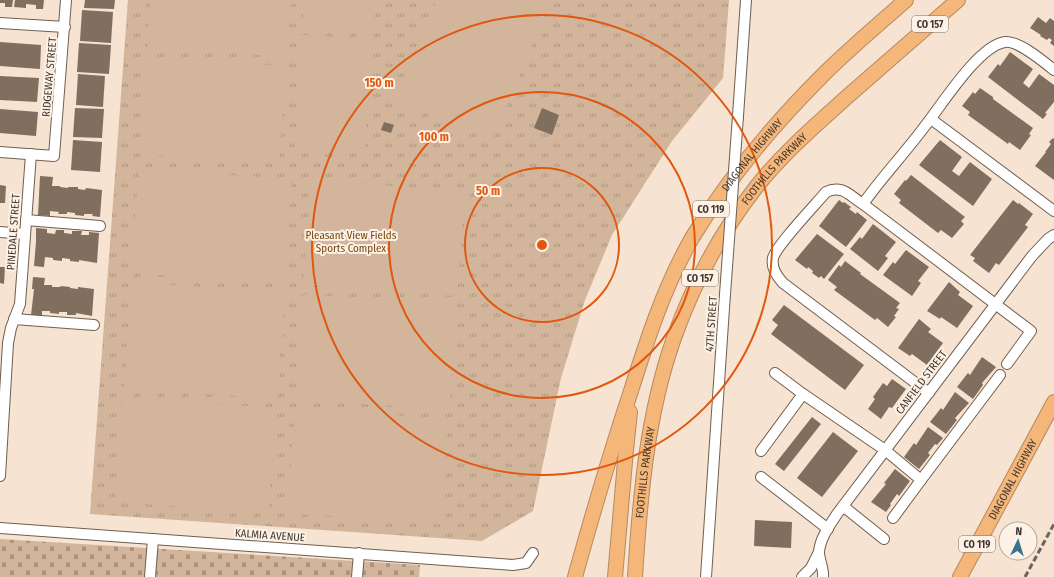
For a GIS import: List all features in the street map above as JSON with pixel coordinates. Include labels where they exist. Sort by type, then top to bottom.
[{"type":"highway","name":"DIAGONAL HIGHWAY","points":[[638,366],[661,302],[685,252],[708,213],[758,146],[822,76],[906,0]]},
{"type":"highway","name":"FOOTHILLS PARKWAY","points":[[635,577],[640,514],[650,432],[665,368],[685,309],[717,247],[757,186],[794,145],[958,0]]},
{"type":"highway","name":"CO 119","points":[[574,577],[638,366]]},
{"type":"highway","name":"FOOTHILLS PARKWAY","points":[[615,577],[630,413],[638,366]]},
{"type":"highway","name":"DIAGONAL HIGHWAY","points":[[960,577],[1054,402]]},
{"type":"street","name":"RIDGEWAY STREET","points":[[30,154],[54,156],[66,0]]},
{"type":"street","name":"47TH STREET","points":[[706,577],[746,0]]},
{"type":"street","points":[[0,23],[65,27]]},
{"type":"street","points":[[863,204],[931,119],[952,88],[983,54],[995,45],[1006,41],[1017,44],[1054,70]]},
{"type":"street","points":[[931,119],[1054,211]]},
{"type":"street","points":[[0,152],[30,154]]},
{"type":"street","name":"PINEDALE STREET","points":[[0,476],[4,343],[20,304],[30,154]]},
{"type":"street","points":[[929,393],[783,283],[774,272],[773,257],[776,251],[826,192],[838,189],[863,204],[1031,330],[1007,364]]},
{"type":"street","points":[[26,220],[100,226]]},
{"type":"street","points":[[0,232],[25,234]]},
{"type":"street","name":"CANFIELD STREET","points":[[802,577],[811,568],[828,529],[843,506],[1032,256],[1048,239],[1054,235]]},
{"type":"street","points":[[14,319],[94,325]]},
{"type":"street","points":[[775,373],[885,450],[921,480]]},
{"type":"street","points":[[892,518],[1000,375]]},
{"type":"street","points":[[761,451],[803,394]]},
{"type":"street","points":[[761,477],[828,529]]},
{"type":"street","points":[[843,506],[884,540]]},
{"type":"street","name":"KALMIA AVENUE","points":[[0,528],[513,565],[526,563],[533,553]]},
{"type":"street","points":[[150,577],[153,539]]},
{"type":"street","points":[[819,552],[824,577]]},
{"type":"street","points":[[357,577],[358,553]]},
{"type":"green space","name":"Pleasant View Fields Sports Complex","points":[[128,0],[729,0],[723,78],[672,141],[612,235],[585,300],[561,378],[533,511],[482,541],[90,514]]},
{"type":"green space","points":[[150,0],[291,0],[287,57],[147,47]]},
{"type":"green space","points":[[305,0],[376,0],[373,31],[303,26]]},
{"type":"green space","points":[[437,0],[551,0],[492,141],[395,100]]},
{"type":"green space","points":[[302,35],[372,39],[365,152],[295,147]]},
{"type":"green space","points":[[146,57],[286,66],[279,164],[140,155]]},
{"type":"green space","points":[[139,169],[292,179],[285,284],[131,273]]},
{"type":"green space","points":[[311,180],[465,191],[457,296],[303,285]]},
{"type":"green space","points":[[131,282],[285,293],[277,399],[124,388]]},
{"type":"green space","points":[[303,294],[457,305],[449,410],[295,399]]},
{"type":"green space","points":[[123,397],[276,408],[269,513],[115,502]]},
{"type":"green space","points":[[295,408],[448,419],[440,524],[287,513]]},
{"type":"green space","points":[[0,539],[420,565],[419,577],[0,577]]},
{"type":"building","points":[[0,0],[13,0],[12,7],[5,7],[5,3],[0,3]]},
{"type":"building","points":[[15,0],[44,0],[43,9],[36,9],[36,5],[26,4],[26,8],[14,7]]},
{"type":"building","points":[[85,0],[115,0],[114,9],[84,8]]},
{"type":"building","points":[[82,10],[113,12],[111,43],[80,41]]},
{"type":"building","points":[[1038,17],[1046,23],[1050,18],[1054,21],[1054,46],[1050,43],[1052,40],[1049,38],[1047,40],[1030,28]]},
{"type":"building","points":[[0,42],[41,45],[40,69],[0,66]]},
{"type":"building","points":[[79,43],[111,45],[109,74],[77,72]]},
{"type":"building","points":[[1010,52],[1033,69],[1023,83],[1029,88],[1039,74],[1054,85],[1054,102],[1045,113],[1047,114],[1043,119],[988,77],[998,64],[1000,66]]},
{"type":"building","points":[[78,74],[105,76],[103,107],[76,105]]},
{"type":"building","points":[[0,76],[39,78],[37,102],[0,100]]},
{"type":"building","points":[[980,88],[1033,128],[1029,134],[1031,135],[1020,150],[1009,142],[1008,144],[968,115],[970,112],[962,106],[973,92],[975,94]]},
{"type":"building","points":[[75,108],[104,109],[102,138],[73,137]]},
{"type":"building","points":[[542,108],[559,115],[552,135],[534,128]]},
{"type":"building","points":[[0,109],[38,112],[36,136],[0,133]]},
{"type":"building","points":[[384,122],[394,125],[391,133],[381,130]]},
{"type":"building","points":[[1053,138],[1054,180],[1035,166],[1046,152],[1051,144],[1049,142]]},
{"type":"building","points":[[73,140],[102,142],[100,172],[71,170]]},
{"type":"building","points":[[940,140],[962,157],[952,171],[959,176],[970,162],[992,179],[973,206],[919,165]]},
{"type":"building","points":[[911,175],[965,217],[961,221],[964,224],[952,238],[941,230],[938,233],[899,203],[901,200],[894,194]]},
{"type":"building","points":[[40,176],[53,177],[52,186],[68,188],[78,187],[78,189],[85,190],[86,188],[102,190],[100,217],[92,216],[93,214],[84,214],[84,216],[67,212],[67,214],[58,214],[59,212],[50,211],[50,216],[38,215]]},
{"type":"building","points":[[0,185],[6,186],[5,203],[0,203]]},
{"type":"building","points":[[839,200],[851,207],[849,209],[856,214],[857,212],[867,220],[846,247],[819,226]]},
{"type":"building","points":[[1013,200],[1033,214],[1025,225],[1028,227],[999,265],[996,263],[989,273],[973,261],[975,258],[970,255]]},
{"type":"building","points":[[873,224],[896,242],[885,256],[888,258],[878,271],[850,249],[860,237],[862,239]]},
{"type":"building","points":[[36,228],[47,229],[47,233],[55,234],[56,230],[64,230],[64,233],[72,234],[72,231],[82,231],[81,235],[89,235],[89,232],[99,233],[97,263],[79,260],[79,262],[70,261],[70,259],[62,258],[62,261],[53,260],[53,258],[45,257],[44,267],[34,266]]},
{"type":"building","points":[[817,234],[844,254],[824,279],[821,276],[819,278],[812,273],[813,271],[808,267],[807,269],[795,260]]},
{"type":"building","points":[[906,250],[929,267],[918,281],[921,283],[912,296],[883,275],[893,262],[895,264]]},
{"type":"building","points":[[845,261],[861,273],[860,274],[900,303],[896,308],[899,309],[894,316],[896,317],[888,327],[877,318],[875,320],[834,290],[837,287],[828,280],[839,265],[841,267]]},
{"type":"building","points":[[0,267],[5,267],[4,284],[0,283]]},
{"type":"building","points":[[33,277],[45,278],[44,285],[52,285],[52,287],[61,286],[78,289],[78,287],[94,289],[92,316],[76,313],[76,315],[67,315],[67,312],[59,312],[59,314],[50,313],[50,311],[42,311],[42,315],[31,315],[34,289],[32,289]]},
{"type":"building","points":[[949,282],[960,292],[958,295],[973,306],[957,328],[941,317],[940,319],[927,311]]},
{"type":"building","points":[[784,305],[864,365],[845,390],[771,334],[778,325],[772,320]]},
{"type":"building","points":[[919,319],[931,329],[928,332],[943,343],[927,365],[912,354],[910,356],[898,348]]},
{"type":"building","points":[[982,357],[996,367],[982,383],[983,385],[973,399],[957,387],[968,373],[970,375]]},
{"type":"building","points":[[892,379],[906,389],[892,408],[889,407],[881,419],[868,409],[875,399],[873,397],[883,383],[887,386]]},
{"type":"building","points":[[955,392],[969,403],[955,418],[957,420],[946,434],[930,422],[941,408],[943,410]]},
{"type":"building","points":[[812,417],[821,424],[784,471],[775,464]]},
{"type":"building","points":[[928,427],[943,438],[937,445],[935,444],[928,453],[930,455],[919,469],[904,457],[914,443],[916,445]]},
{"type":"building","points":[[833,432],[858,451],[822,497],[797,478]]},
{"type":"building","points":[[895,469],[910,481],[899,496],[897,494],[886,512],[871,502],[886,484],[884,483]]},
{"type":"building","points":[[755,520],[792,522],[791,548],[754,546]]},
{"type":"railway","points":[[1025,577],[1054,524]]}]
